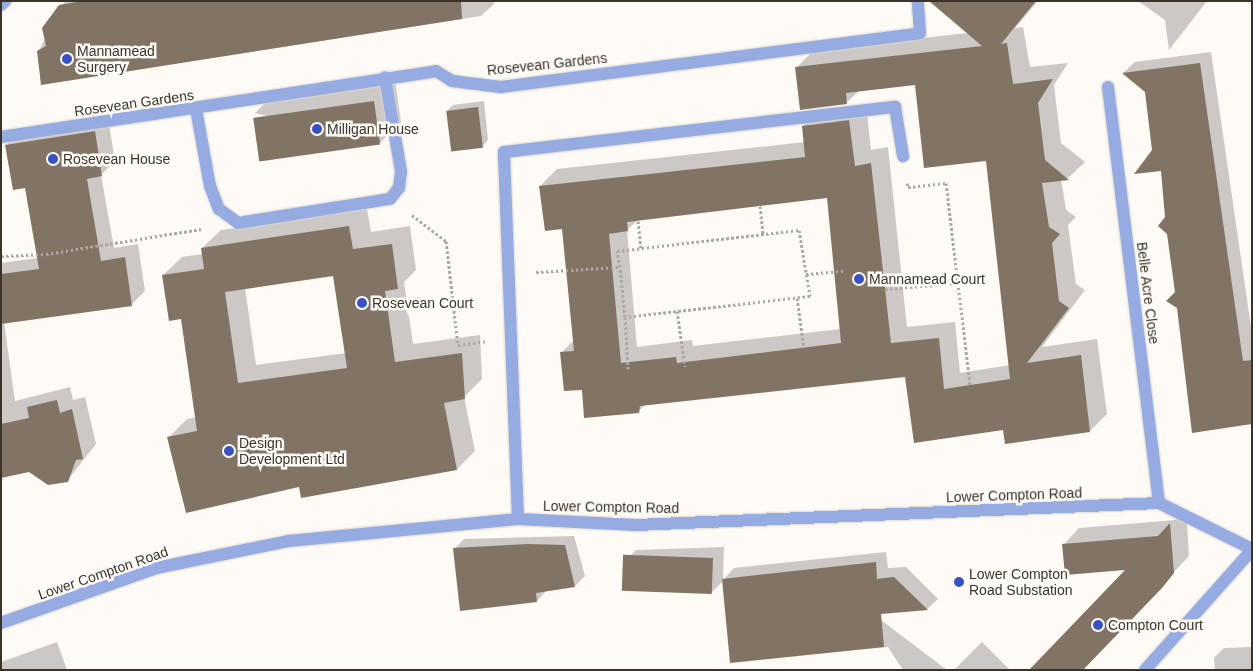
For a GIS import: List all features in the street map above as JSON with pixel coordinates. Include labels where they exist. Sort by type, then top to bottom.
[{"type":"street","points":[[1,5],[5,1]]},
{"type":"street","name":"Rosevean Gardens","points":[[1,137],[196,109],[436,70],[452,81],[501,87],[920,33],[918,1]]},
{"type":"street","points":[[196,109],[210,186],[219,210],[238,222],[390,198],[399,188],[401,171],[385,77]]},
{"type":"street","name":"Belle Acre Close","points":[[1108,87],[1159,503]]},
{"type":"street","points":[[518,519],[504,152],[895,107],[903,156]]},
{"type":"street","name":"Lower Compton Road","points":[[1,623],[156,568],[289,541],[518,519],[636,525],[1159,503],[1252,549]]},
{"type":"street","points":[[1145,670],[1252,549]]},
{"type":"path","points":[[903,156],[908,187],[946,183],[970,385]]},
{"type":"path","points":[[390,198],[446,241],[458,345]]},
{"type":"path","points":[[760,206],[763,234]]},
{"type":"path","points":[[638,221],[641,248]]},
{"type":"path","points":[[1,256],[46,254],[238,222]]},
{"type":"path","points":[[625,317],[810,296],[798,230],[617,251],[625,317],[628,369]]},
{"type":"path","points":[[508,274],[620,267]]},
{"type":"path","points":[[806,274],[843,271]]},
{"type":"path","points":[[885,289],[958,283]]},
{"type":"path","points":[[797,298],[804,348]]},
{"type":"path","points":[[677,311],[685,366]]},
{"type":"building","points":[[83,1],[461,1],[462,19],[41,85],[37,51],[46,46],[42,28],[59,5]]},
{"type":"building","points":[[929,1],[1036,1],[1001,44],[1007,43],[1013,84],[1053,79],[1038,103],[1045,160],[1069,180],[1042,183],[1049,227],[1060,234],[1052,243],[1059,301],[1069,308],[1027,363],[1081,355],[1090,432],[1005,444],[1003,430],[914,443],[905,377],[640,406],[639,413],[584,418],[582,390],[564,391],[560,352],[574,351],[562,229],[545,231],[539,186],[805,157],[802,126],[849,120],[855,166],[871,163],[891,343],[939,338],[944,389],[1010,379],[986,161],[924,168],[915,85],[846,93],[847,104],[800,110],[795,67],[982,46]],"holes":[[[827,198],[841,343],[677,363],[676,357],[621,363],[609,234],[628,231],[627,222]]]},
{"type":"building","points":[[1200,63],[1243,361],[1252,360],[1252,424],[1192,433],[1177,308],[1166,301],[1175,292],[1167,234],[1158,226],[1165,217],[1161,171],[1134,174],[1152,150],[1145,92],[1122,73]]},
{"type":"building","name":"Milligan House","points":[[374,101],[380,145],[259,162],[253,118]]},
{"type":"building","points":[[478,107],[483,148],[451,152],[446,111]]},
{"type":"building","points":[[95,131],[102,176],[87,179],[101,261],[125,257],[132,306],[1,324],[1,274],[39,269],[25,188],[13,190],[5,145]]},
{"type":"building","points":[[349,226],[353,249],[392,244],[398,289],[385,291],[395,362],[462,353],[465,399],[444,403],[457,470],[301,498],[299,487],[186,513],[167,437],[197,431],[181,319],[169,321],[162,275],[204,269],[201,248]],"holes":[[[333,276],[347,368],[238,383],[225,292]]]},
{"type":"building","points":[[57,400],[60,413],[72,409],[83,459],[76,460],[68,482],[48,485],[29,472],[1,478],[1,424],[29,418],[27,407]]},
{"type":"building","name":"Compton Court","points":[[1170,523],[1174,573],[1162,588],[1083,670],[1029,670],[1125,570],[1065,575],[1062,544],[1158,536]]},
{"type":"building","points":[[528,544],[565,545],[575,587],[536,593],[537,602],[460,611],[453,548]]},
{"type":"building","points":[[623,555],[713,558],[712,594],[622,591]]},
{"type":"building","points":[[876,562],[877,579],[894,577],[928,610],[881,614],[884,647],[730,663],[722,579]]},
{"type":"place","name":"Mannamead Surgery","points":[[67,59]]},
{"type":"place","name":"Milligan House","points":[[317,129]]},
{"type":"place","name":"Rosevean House","points":[[53,159]]},
{"type":"place","name":"Mannamead Court","points":[[859,279]]},
{"type":"place","name":"Rosevean Court","points":[[362,303]]},
{"type":"place","name":"Design Development Ltd","points":[[229,451]]},
{"type":"place","name":"Lower Compton Road Substation","points":[[959,582]]},
{"type":"place","name":"Compton Court","points":[[1098,625]]}]
